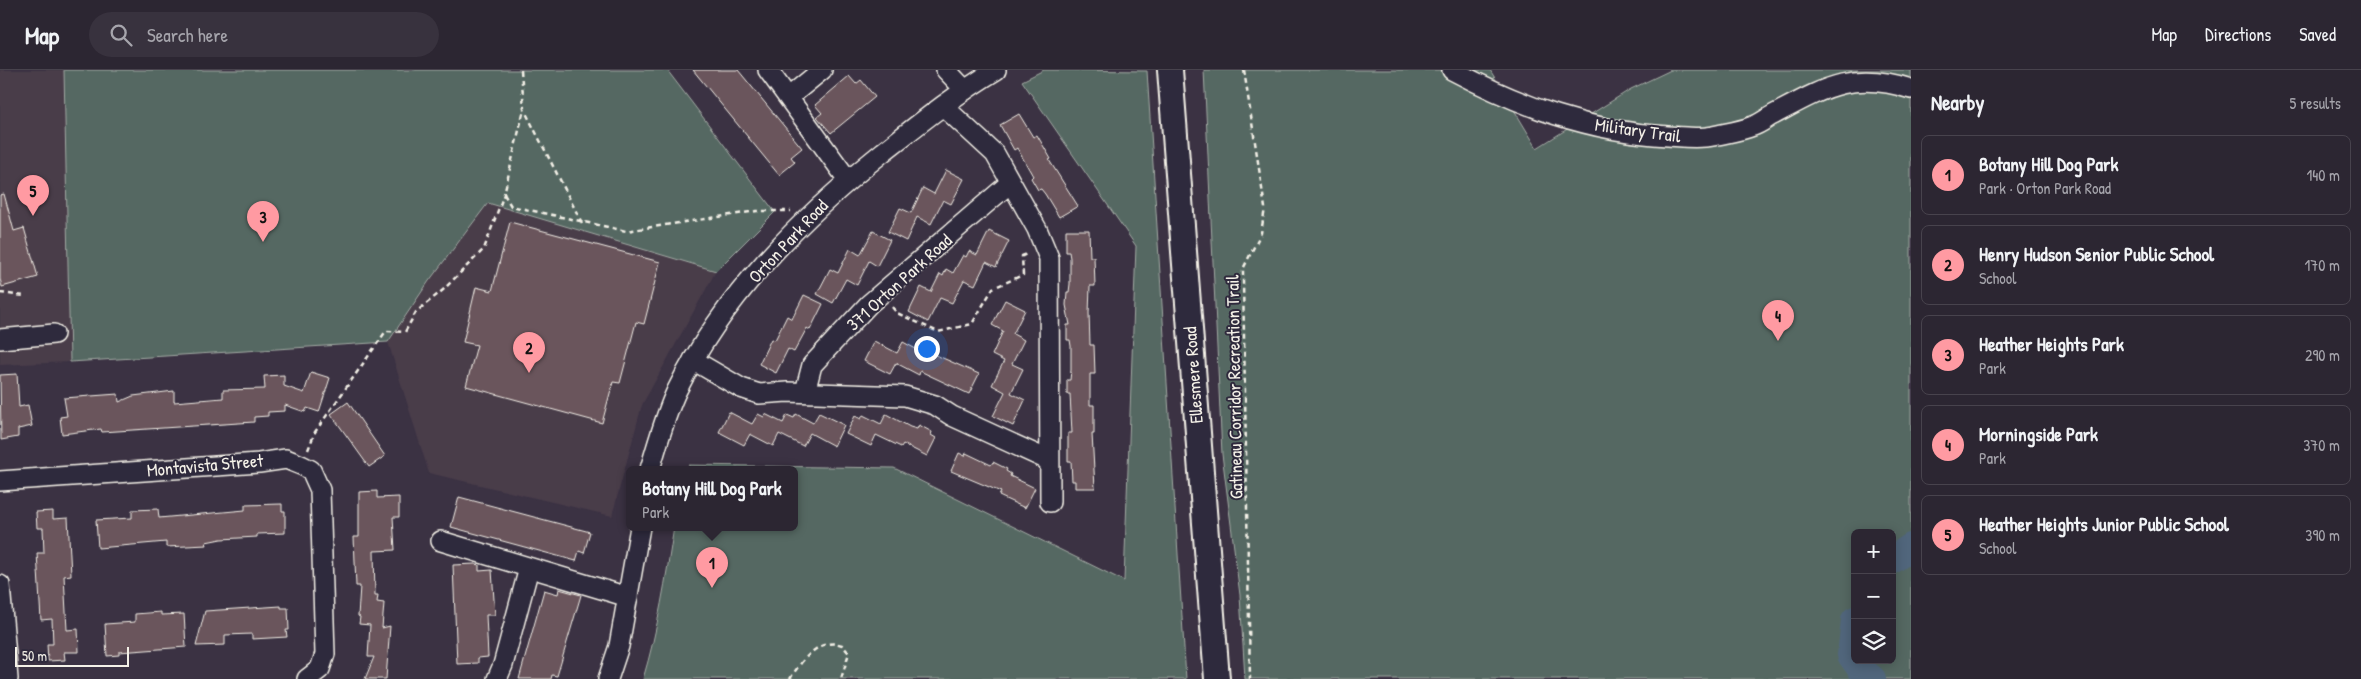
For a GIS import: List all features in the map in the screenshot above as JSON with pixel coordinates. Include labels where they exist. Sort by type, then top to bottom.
[{"type":"main road","name":"Ellesmere Road","points":[[1170,70],[1217,679]]},
{"type":"street","points":[[768,70],[848,180]]},
{"type":"street","points":[[789,97],[822,70]]},
{"type":"street","points":[[946,70],[964,90]]},
{"type":"street","name":"Orton Park Road","points":[[651,466],[676,392],[693,360],[723,315],[780,245],[848,180],[964,90],[996,70]]},
{"type":"street","name":"Military Trail","points":[[1452,70],[1502,96],[1556,116],[1651,136],[1699,138],[1754,126],[1837,82],[1854,78],[1877,79],[1911,89]]},
{"type":"street","points":[[943,106],[995,154],[1049,258],[1048,460],[1050,502]]},
{"type":"street","name":"371 Orton Park Road","points":[[805,392],[812,365],[882,293],[1010,183]]},
{"type":"street","points":[[0,339],[54,334]]},
{"type":"street","points":[[693,360],[750,391],[769,394],[805,392],[905,396],[935,405],[952,416],[1048,460]]},
{"type":"street","name":"Montavista Street","points":[[0,481],[259,463],[286,458],[301,465]]},
{"type":"street","points":[[301,465],[311,470],[320,490],[323,564],[325,654],[320,670],[307,679]]},
{"type":"street","points":[[608,679],[619,646],[639,531]]},
{"type":"street","points":[[441,541],[628,597]]},
{"type":"street","points":[[497,679],[503,665],[529,568]]},
{"type":"street","points":[[0,585],[8,679]]},
{"type":"path","points":[[301,465],[315,432],[386,331],[405,332],[416,312],[443,290],[484,249],[504,194],[524,109],[521,70]]},
{"type":"path","name":"Gatineau Corridor Recreation Trail","points":[[1244,70],[1265,208],[1261,233],[1246,263],[1243,280],[1250,679]]},
{"type":"path","points":[[524,109],[582,223]]},
{"type":"path","points":[[504,194],[511,206],[582,223],[626,231],[757,211],[815,210]]},
{"type":"path","points":[[882,293],[897,313],[938,332],[972,324],[993,288],[1023,275],[1022,256],[1044,248]]},
{"type":"path","points":[[0,293],[25,296]]},
{"type":"path","points":[[790,679],[800,664],[819,647],[831,643],[842,645],[848,653],[841,679]]},
{"type":"shaded area","points":[[0,70],[64,70],[70,362],[0,365]]},
{"type":"shaded area","points":[[488,203],[716,271],[642,405],[612,516],[429,473],[388,342],[429,281]]},
{"type":"green space","points":[[64,70],[667,70],[775,212],[716,271],[488,203],[429,281],[388,342],[70,362]]},
{"type":"green space","points":[[1044,70],[1147,71],[1186,679],[643,679],[665,584],[673,531],[798,531],[798,467],[894,468],[1124,581],[1136,246],[1022,81]]},
{"type":"green space","points":[[1204,70],[1490,70],[1537,148],[1631,89],[1671,70],[1911,70],[1911,679],[1245,679],[1240,595],[1222,454]]},
{"type":"green space","points":[[689,465],[757,466],[689,466]]},
{"type":"building","points":[[693,70],[738,70],[802,148],[791,157],[795,162],[779,175]]},
{"type":"building","points":[[849,76],[856,84],[861,80],[875,97],[831,133],[817,117],[822,113],[815,105]]},
{"type":"building","points":[[1019,114],[1033,137],[1037,135],[1051,159],[1049,160],[1078,206],[1059,217],[1045,194],[1041,189],[1038,190],[1031,178],[1033,176],[1017,148],[1014,150],[1000,125]]},
{"type":"building","points":[[946,170],[964,179],[951,204],[943,200],[931,224],[917,217],[906,241],[888,232],[900,208],[911,213],[923,188],[934,194]]},
{"type":"building","points":[[4,194],[14,231],[24,228],[38,277],[2,287],[0,279],[0,195]]},
{"type":"building","points":[[510,222],[660,262],[644,324],[636,322],[620,383],[613,382],[602,423],[466,386],[477,345],[463,342],[476,287],[492,291]]},
{"type":"building","points":[[1066,230],[1089,230],[1090,257],[1094,257],[1095,286],[1090,286],[1089,313],[1090,345],[1094,345],[1095,374],[1090,374],[1090,405],[1094,405],[1094,434],[1092,434],[1095,488],[1075,488],[1075,481],[1072,481],[1071,461],[1068,461],[1068,433],[1072,433],[1070,394],[1067,394],[1067,380],[1070,380],[1071,370],[1071,346],[1070,340],[1067,340],[1067,325],[1070,325],[1066,305],[1070,284],[1070,258],[1069,252],[1066,252]]},
{"type":"building","points":[[873,231],[890,240],[877,266],[869,261],[857,285],[846,279],[833,303],[817,294],[830,269],[838,273],[850,249],[860,255]]},
{"type":"building","points":[[989,231],[1009,241],[996,267],[986,262],[975,285],[964,280],[952,303],[940,298],[928,322],[909,312],[921,287],[931,292],[940,274],[943,276],[946,269],[953,273],[963,255],[966,257],[969,251],[977,255]]},
{"type":"building","points":[[804,295],[823,304],[810,330],[807,328],[794,352],[788,349],[776,373],[759,364],[771,339],[775,340],[787,316],[792,319]]},
{"type":"building","points":[[1005,300],[1025,310],[1013,334],[1024,340],[1012,364],[1023,369],[1011,393],[1025,400],[1013,426],[993,416],[1005,392],[992,385],[1004,361],[992,355],[1003,331],[992,325]]},
{"type":"building","points":[[874,341],[897,353],[903,342],[927,355],[929,352],[979,374],[969,394],[920,371],[919,375],[896,363],[890,374],[864,361]]},
{"type":"building","points":[[311,372],[330,378],[319,412],[307,408],[305,412],[285,405],[285,411],[268,412],[268,416],[254,417],[254,422],[102,432],[101,429],[62,434],[60,417],[67,416],[64,398],[118,394],[119,402],[133,396],[174,391],[174,402],[223,398],[223,390],[265,389],[264,376],[284,375],[284,386],[304,393]]},
{"type":"building","points":[[17,374],[19,407],[28,405],[32,426],[18,429],[18,437],[1,440],[0,375]]},
{"type":"building","points":[[348,402],[385,456],[369,467],[331,414]]},
{"type":"building","points":[[729,412],[752,424],[758,414],[764,417],[765,414],[783,423],[787,415],[794,418],[796,414],[813,423],[819,413],[844,425],[834,446],[810,433],[803,446],[779,434],[773,446],[750,434],[744,445],[719,432]]},
{"type":"building","points":[[886,414],[910,427],[917,429],[919,425],[932,432],[931,435],[936,438],[927,456],[903,444],[901,447],[876,435],[871,446],[846,434],[855,416],[861,419],[863,415],[881,424]]},
{"type":"building","points":[[959,453],[965,456],[966,453],[991,465],[993,462],[1007,469],[1006,471],[1011,474],[1010,476],[1035,488],[1025,508],[999,496],[1001,492],[951,471]]},
{"type":"building","points":[[377,491],[377,498],[399,497],[399,517],[393,517],[395,550],[374,551],[375,595],[378,595],[377,602],[384,603],[382,628],[390,626],[386,679],[365,679],[374,657],[368,657],[370,625],[359,624],[360,586],[356,586],[354,537],[359,537],[359,492]]},
{"type":"building","points":[[459,497],[590,532],[584,553],[579,551],[576,561],[451,527]]},
{"type":"building","points":[[282,504],[282,511],[285,511],[285,533],[257,534],[257,537],[221,539],[206,542],[207,545],[166,547],[166,542],[98,548],[96,520],[132,518],[132,510],[158,509],[159,518],[245,510],[245,505]]},
{"type":"building","points":[[53,511],[53,519],[68,518],[71,575],[64,576],[67,630],[78,629],[79,652],[64,652],[65,660],[48,661],[47,644],[53,644],[52,619],[41,620],[37,553],[44,553],[43,528],[37,528],[36,512]]},
{"type":"building","points":[[453,565],[479,565],[479,571],[492,570],[495,615],[486,615],[488,657],[478,658],[478,663],[457,664]]},
{"type":"building","points":[[559,589],[581,595],[557,676],[552,675],[551,679],[519,679],[544,590],[558,594]]},
{"type":"building","points":[[281,606],[281,608],[288,608],[289,630],[286,630],[287,637],[252,639],[252,634],[225,635],[225,645],[196,646],[205,611]]},
{"type":"building","points":[[161,612],[161,615],[184,614],[186,647],[119,652],[119,655],[107,656],[105,624],[135,622],[135,614]]},
{"type":"waterway","points":[[1896,557],[1911,547]]},
{"type":"waterway","points":[[1858,664],[1864,673],[1872,679]]},
{"type":"place","name":"Heather Heights Junior Public School","points":[[33,216]]},
{"type":"place","name":"Heather Heights Park","points":[[263,242]]},
{"type":"place","name":"Morningside Park","points":[[1778,341]]},
{"type":"place","name":"Henry Hudson Senior Public School","points":[[529,373]]},
{"type":"place","name":"Botany Hill Dog Park","points":[[712,588]]}]
